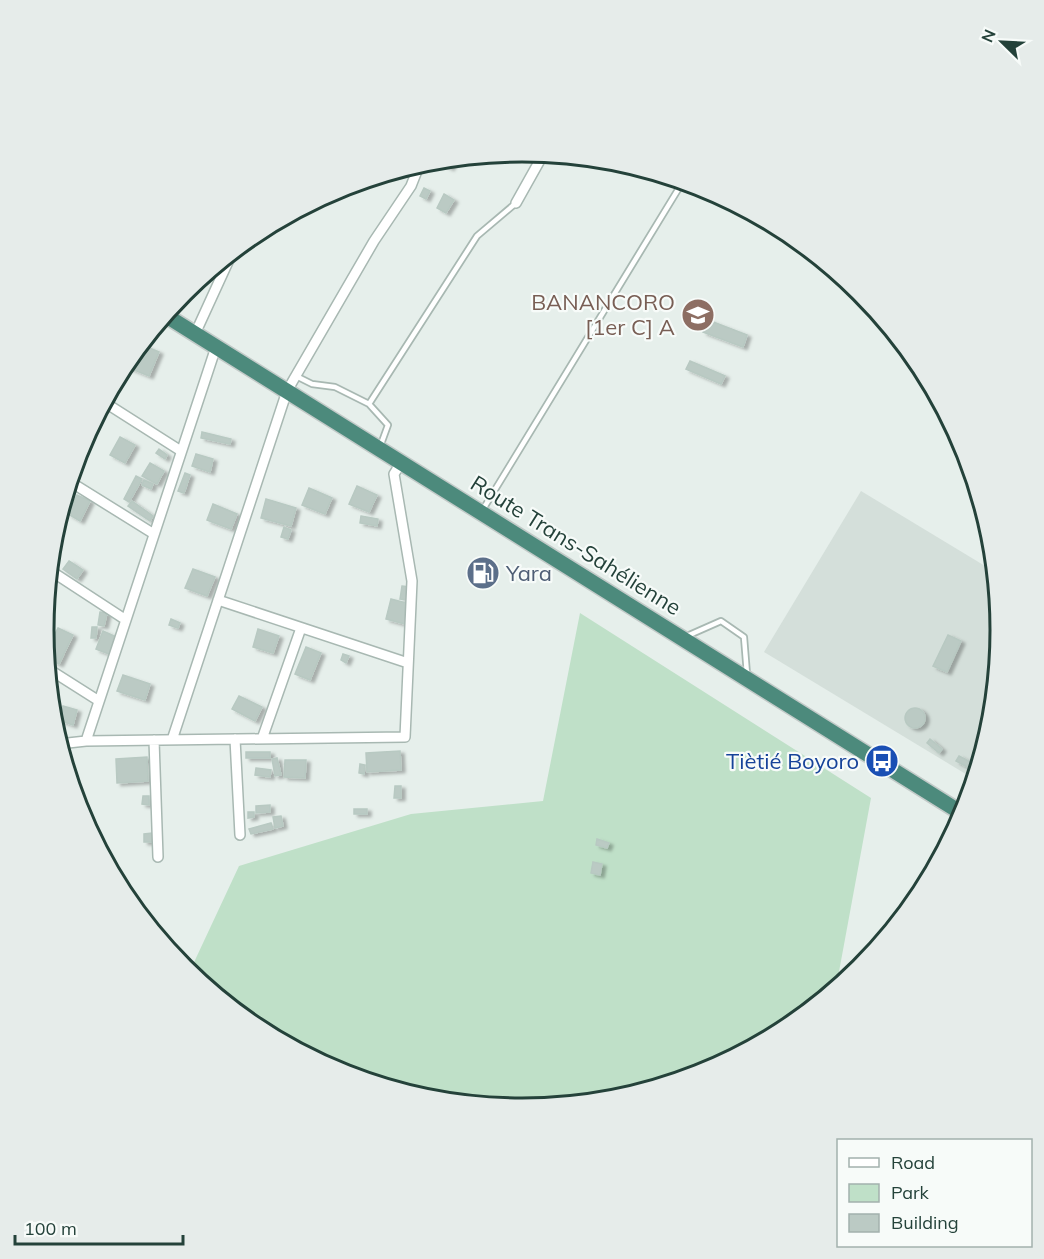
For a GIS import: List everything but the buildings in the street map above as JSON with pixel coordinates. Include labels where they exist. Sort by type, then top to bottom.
[{"type":"highway","name":"Route Trans-Sahélienne","points":[[172,319],[954,809]]},
{"type":"street","points":[[516,203],[539,163]]},
{"type":"street","points":[[172,740],[287,392],[374,241],[411,186],[416,174]]},
{"type":"street","points":[[195,334],[225,268]]},
{"type":"street","points":[[86,741],[216,347]]},
{"type":"street","points":[[111,406],[181,451]]},
{"type":"street","points":[[68,743],[405,737],[412,580],[394,474],[401,463]]},
{"type":"street","points":[[77,486],[154,534]]},
{"type":"street","points":[[57,575],[126,620]]},
{"type":"street","points":[[218,600],[408,663]]},
{"type":"street","points":[[262,739],[301,628]]},
{"type":"street","points":[[56,674],[99,701]]},
{"type":"street","points":[[235,739],[240,835]]},
{"type":"street","points":[[154,740],[158,857]]},
{"type":"lane","points":[[481,513],[679,189]]},
{"type":"lane","points":[[369,404],[477,236],[516,203]]},
{"type":"lane","points":[[296,376],[312,384],[335,387],[369,404],[388,425],[379,449]]},
{"type":"lane","points":[[682,638],[721,621],[744,637],[748,680]]},
{"type":"shaded area","points":[[861,491],[986,566],[989,599],[989,660],[981,721],[967,775],[764,652]]},
{"type":"green space","points":[[580,613],[871,798],[839,974],[782,1019],[756,1035],[701,1062],[643,1082],[613,1089],[522,1098],[431,1089],[401,1082],[343,1062],[288,1035],[262,1019],[237,1001],[194,963],[239,866],[411,814],[543,801]]},
{"type":"place","name":"BANANCORO [1er C] A","points":[[698,315]]},
{"type":"place","name":"Yara","points":[[483,573]]},
{"type":"place","name":"Tiètié Boyoro","points":[[882,761]]}]
